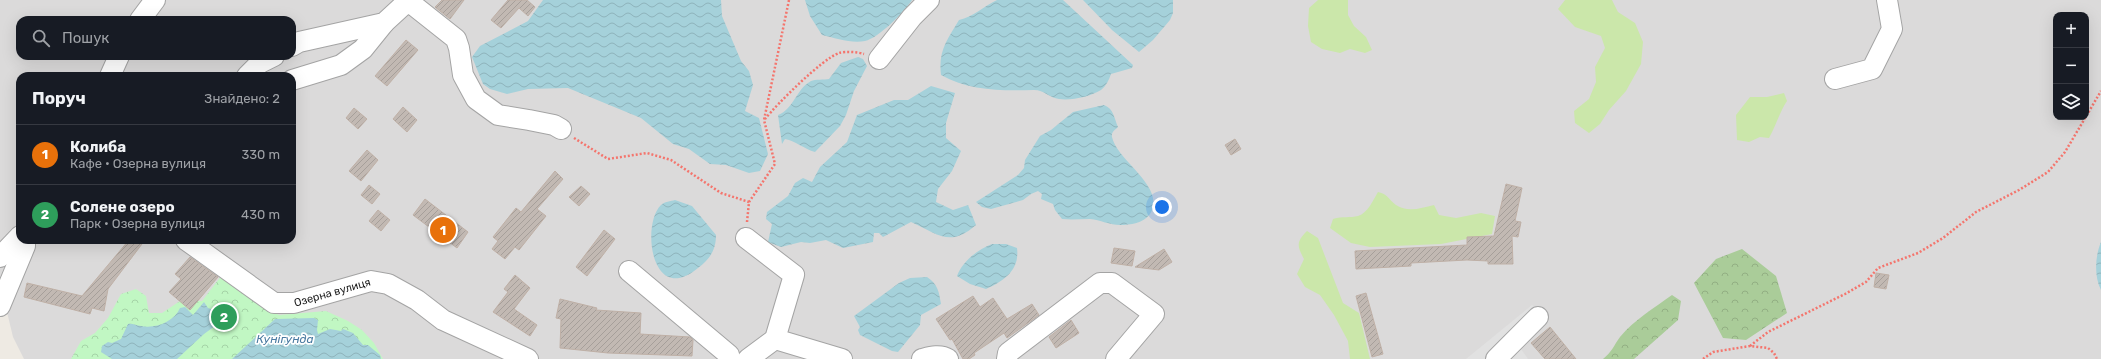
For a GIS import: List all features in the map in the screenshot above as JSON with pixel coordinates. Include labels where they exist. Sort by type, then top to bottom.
[{"type":"street","points":[[143,16],[155,0]]},
{"type":"street","points":[[879,59],[912,18],[929,0]]},
{"type":"street","points":[[1834,79],[1872,69],[1892,29],[1887,0]]},
{"type":"street","points":[[296,79],[340,65],[363,49],[384,23],[408,1],[456,39],[459,48],[463,75],[476,98],[498,115],[554,125],[561,129]]},
{"type":"street","points":[[296,44],[305,41],[384,23]]},
{"type":"street","points":[[112,72],[117,60]]},
{"type":"street","points":[[252,72],[260,63],[266,60]]},
{"type":"street","points":[[746,238],[794,275],[775,339],[748,359]]},
{"type":"street","points":[[0,257],[16,240]]},
{"type":"street","points":[[0,306],[21,259],[24,244]]},
{"type":"street","name":"Озерна вулиця","points":[[192,244],[274,303],[294,303],[370,281],[388,284],[417,300],[443,320],[528,359]]},
{"type":"street","points":[[629,271],[730,355],[730,359]]},
{"type":"street","points":[[1007,359],[1008,353],[1100,283],[1112,283],[1154,314],[1116,359]]},
{"type":"street","points":[[1496,359],[1538,317]]},
{"type":"street","points":[[775,339],[842,359]]},
{"type":"street","points":[[922,359],[935,356],[945,357],[948,359]]},
{"type":"path","points":[[746,238],[749,202],[775,164],[765,121],[789,0]]},
{"type":"path","points":[[765,121],[775,107],[817,67],[839,53],[860,53],[879,59]]},
{"type":"path","points":[[1750,346],[1768,332],[1860,285],[1878,268],[1918,253],[1943,238],[1976,212],[2019,190],[2048,172],[2065,152],[2101,91]]},
{"type":"path","points":[[561,129],[608,159],[647,153],[671,160],[722,193],[749,202]]},
{"type":"path","points":[[1703,359],[1713,352],[1750,346],[1768,348],[1774,353],[1777,359]]},
{"type":"shaded area","points":[[0,0],[2101,0],[2101,359],[24,359],[13,337],[0,283]]},
{"type":"shaded area","points":[[1532,305],[1549,321],[1521,349],[1528,359],[1466,359]]},
{"type":"green space","points":[[1318,0],[1348,0],[1348,15],[1354,26],[1366,37],[1372,50],[1365,53],[1350,49],[1340,53],[1322,49],[1311,42],[1308,26],[1309,8]]},
{"type":"green space","points":[[1565,0],[1612,0],[1618,12],[1635,23],[1643,42],[1641,64],[1626,91],[1609,110],[1600,124],[1589,133],[1575,123],[1574,111],[1589,99],[1596,82],[1595,67],[1605,48],[1601,36],[1575,27],[1558,9]]},
{"type":"green space","points":[[1784,93],[1787,101],[1769,138],[1760,137],[1749,142],[1737,140],[1736,115],[1750,97],[1767,97]]},
{"type":"green space","points":[[1378,192],[1386,195],[1396,205],[1405,209],[1415,209],[1434,205],[1439,215],[1456,218],[1481,213],[1495,216],[1492,234],[1441,244],[1370,247],[1351,243],[1330,228],[1333,219],[1358,216],[1365,212]]},
{"type":"green space","points":[[1307,231],[1318,238],[1343,303],[1359,313],[1370,359],[1350,359],[1348,341],[1334,315],[1320,295],[1305,287],[1297,274],[1304,259],[1300,251],[1299,241]]},
{"type":"green space","points":[[1742,249],[1776,276],[1787,313],[1746,340],[1723,338],[1694,283],[1716,259]]},
{"type":"green space","points":[[222,275],[253,300],[279,315],[326,311],[348,321],[362,330],[374,343],[383,359],[71,359],[81,341],[95,333],[108,318],[121,294],[136,289],[146,296],[149,313],[162,313],[180,301],[202,301]]},
{"type":"green space","points":[[1672,295],[1681,301],[1678,320],[1634,359],[1603,359],[1611,351],[1620,337],[1632,325],[1644,314]]},
{"type":"water","points":[[543,0],[721,0],[722,16],[741,61],[749,71],[753,85],[745,111],[759,118],[768,154],[760,171],[749,173],[726,165],[710,164],[689,149],[673,144],[641,118],[568,88],[528,89],[507,94],[490,89],[483,84],[472,57],[480,46],[528,21]]},
{"type":"water","points":[[805,0],[912,0],[884,30],[871,39],[855,42],[822,35],[810,16]]},
{"type":"water","points":[[997,0],[1063,0],[1133,65],[1132,68],[1111,74],[1104,87],[1097,92],[1081,98],[1069,99],[1056,98],[1038,90],[998,90],[974,87],[941,75],[940,67],[942,52],[947,40],[959,20],[964,19]]},
{"type":"water","points":[[1083,0],[1173,0],[1173,13],[1170,20],[1153,40],[1139,52],[1112,30]]},
{"type":"water","points":[[858,57],[863,59],[867,66],[854,91],[846,115],[840,126],[815,152],[793,141],[785,139],[782,144],[778,115],[792,104],[802,89],[811,81],[829,79],[841,63]]},
{"type":"water","points":[[931,86],[955,93],[946,123],[946,138],[961,151],[952,171],[938,189],[936,202],[953,210],[968,205],[976,225],[959,236],[944,237],[911,222],[883,237],[879,233],[874,233],[873,242],[843,248],[826,240],[810,243],[801,242],[781,247],[768,242],[772,224],[766,219],[767,212],[788,196],[795,183],[803,178],[812,182],[820,167],[847,142],[857,115],[894,100],[908,100]]},
{"type":"water","points":[[1104,105],[1112,111],[1118,127],[1112,134],[1116,146],[1147,184],[1152,194],[1153,204],[1150,214],[1144,220],[1132,224],[1120,225],[1090,219],[1062,219],[1055,210],[1053,204],[1041,199],[1042,194],[1038,191],[1023,200],[991,209],[982,207],[976,202],[1018,175],[1024,168],[1025,160],[1040,136],[1051,130],[1073,112]]},
{"type":"water","points":[[675,200],[692,206],[716,235],[715,245],[709,258],[698,268],[682,277],[670,277],[660,270],[654,258],[652,244],[652,228],[655,215],[662,204]]},
{"type":"water","points":[[2101,242],[2101,290],[2097,279],[2096,266],[2097,254]]},
{"type":"water","points":[[992,244],[1006,244],[1017,248],[1016,263],[1005,278],[986,289],[970,284],[957,276],[959,271],[971,257],[981,249]]},
{"type":"water","points":[[927,277],[936,285],[941,304],[921,315],[920,325],[898,352],[892,351],[860,335],[858,330],[860,327],[854,316],[899,283],[910,278]]},
{"type":"water","points":[[204,302],[208,308],[217,311],[215,317],[219,323],[204,334],[177,359],[112,359],[101,352],[102,346],[108,342],[112,343],[121,339],[128,324],[146,327],[158,325],[169,321],[180,308],[185,307],[193,315]]},
{"type":"water","name":"Кунігунда","points":[[314,318],[318,320],[318,334],[330,329],[341,331],[343,329],[353,333],[363,345],[368,345],[380,355],[381,359],[232,359],[275,319]]},
{"type":"building","points":[[442,0],[464,0],[450,19],[435,7]]},
{"type":"building","points":[[508,0],[527,0],[535,7],[528,16],[519,8],[501,28],[491,20]]},
{"type":"building","points":[[406,40],[418,50],[387,86],[375,76]]},
{"type":"building","points":[[403,107],[417,120],[407,132],[393,119]]},
{"type":"building","points":[[354,108],[367,119],[358,129],[346,118]]},
{"type":"building","points":[[1235,139],[1241,149],[1231,155],[1225,145]]},
{"type":"building","points":[[367,150],[378,160],[361,181],[349,171]]},
{"type":"building","points":[[555,171],[563,179],[537,209],[546,216],[519,250],[515,247],[505,259],[492,249],[498,241],[493,237],[516,208],[521,212]]},
{"type":"building","points":[[1506,184],[1522,188],[1515,221],[1521,222],[1518,237],[1512,236],[1513,264],[1488,264],[1488,261],[1467,260],[1411,263],[1411,266],[1356,269],[1355,251],[1467,245],[1467,237],[1494,236]]},
{"type":"building","points":[[369,185],[380,194],[372,204],[361,195]]},
{"type":"building","points":[[581,186],[590,194],[579,206],[569,197]]},
{"type":"building","points":[[425,199],[468,232],[457,248],[413,215]]},
{"type":"building","points":[[378,210],[390,220],[381,231],[369,221]]},
{"type":"building","points":[[604,230],[615,239],[587,276],[576,267]]},
{"type":"building","points":[[126,244],[142,244],[108,289],[104,311],[92,308],[90,314],[24,297],[27,283],[82,296]]},
{"type":"building","points":[[1114,248],[1135,251],[1132,266],[1111,263]]},
{"type":"building","points":[[1164,249],[1172,262],[1159,270],[1135,267]]},
{"type":"building","points":[[190,257],[218,277],[190,310],[169,292],[181,279],[175,274]]},
{"type":"building","points":[[1876,273],[1889,275],[1886,289],[1874,287]]},
{"type":"building","points":[[515,275],[530,288],[514,309],[537,325],[530,336],[493,312],[508,292],[504,289]]},
{"type":"building","points":[[1366,293],[1383,354],[1372,357],[1356,296]]},
{"type":"building","points":[[973,296],[980,307],[993,298],[1007,319],[1032,304],[1039,315],[1007,338],[1004,333],[974,353],[975,355],[969,359],[963,359],[952,339],[950,340],[936,319]]},
{"type":"building","points":[[560,299],[597,308],[596,310],[641,313],[640,334],[690,337],[693,340],[692,356],[608,353],[560,348],[561,319],[556,318]]},
{"type":"building","points":[[1071,320],[1079,333],[1056,348],[1049,337]]},
{"type":"building","points":[[1550,327],[1576,359],[1545,359],[1531,343]]},
{"type":"place","name":"Колиба","points":[[443,230]]},
{"type":"place","name":"Солене озеро","points":[[224,317]]}]
